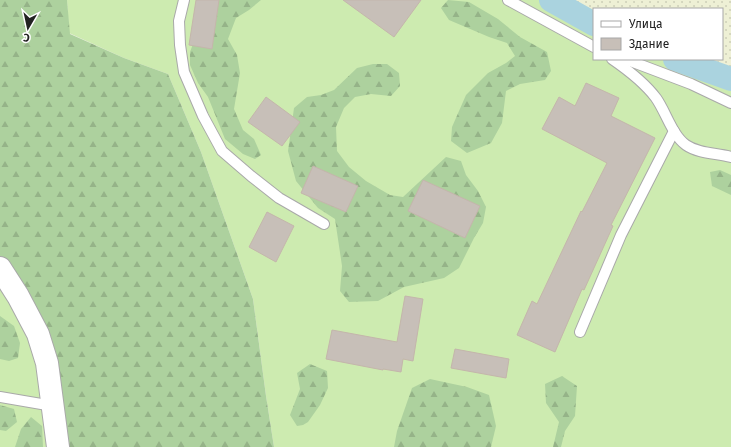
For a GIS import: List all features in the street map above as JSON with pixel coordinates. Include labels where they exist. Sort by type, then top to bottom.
[{"type":"street","points":[[0,268],[18,296],[38,334],[47,364],[54,406],[58,447]]},
{"type":"lane","points":[[184,0],[180,21],[180,45],[184,72],[222,151],[279,198],[324,224]]},
{"type":"lane","points":[[508,0],[593,46]]},
{"type":"lane","points":[[613,60],[634,75],[655,98],[674,131],[686,145],[701,151],[731,158]]},
{"type":"lane","points":[[628,60],[691,84],[731,103]]},
{"type":"lane","points":[[580,332],[621,235],[674,131]]},
{"type":"lane","points":[[0,397],[54,406]]},
{"type":"green space","points":[[0,0],[67,0],[70,34],[124,58],[168,74],[201,152],[253,299],[274,447],[53,447],[45,370],[0,281]]},
{"type":"green space","points":[[67,0],[551,0],[593,23],[593,60],[678,60],[731,79],[731,447],[274,447],[253,299],[201,152],[168,74],[124,58],[69,33]]},
{"type":"green space","points":[[209,0],[261,0],[236,18],[228,39],[237,55],[240,73],[234,109],[243,130],[254,139],[261,155],[255,159],[243,154],[225,139],[208,97],[198,83],[190,65],[190,52]]},
{"type":"green space","points":[[448,0],[469,2],[498,19],[520,37],[547,52],[551,71],[545,80],[520,84],[506,91],[502,123],[491,143],[467,153],[451,141],[452,127],[466,95],[488,73],[515,56],[507,43],[449,20],[441,8]]},
{"type":"green space","points":[[551,0],[731,0],[731,79],[678,60],[723,60],[723,8],[593,8],[593,23]]},
{"type":"green space","points":[[373,64],[387,64],[399,73],[400,86],[391,96],[371,94],[355,97],[344,108],[336,127],[337,151],[349,167],[366,181],[390,195],[403,197],[446,157],[461,161],[466,175],[478,191],[486,207],[483,223],[459,268],[444,278],[404,287],[378,301],[349,302],[340,291],[342,266],[335,219],[318,208],[296,181],[288,151],[294,108],[307,97],[321,95],[334,90],[357,68]]},
{"type":"green space","points":[[720,170],[731,175],[731,195],[712,186],[710,172]]},
{"type":"green space","points":[[0,281],[29,329],[53,447],[0,447]]},
{"type":"green space","points":[[0,316],[14,326],[20,343],[18,358],[9,361],[0,359]]},
{"type":"green space","points":[[310,364],[327,371],[328,388],[320,405],[308,422],[297,426],[290,415],[300,389],[297,373]]},
{"type":"green space","points":[[562,376],[577,386],[575,416],[565,431],[561,447],[553,447],[559,422],[546,403],[545,384]]},
{"type":"green space","points":[[430,379],[467,387],[489,395],[496,426],[491,447],[394,447],[397,431],[412,388]]},
{"type":"green space","points":[[0,405],[14,409],[17,422],[6,431],[0,430]]},
{"type":"green space","points":[[31,417],[42,426],[43,447],[15,447],[21,429]]},
{"type":"building","points":[[196,0],[219,0],[212,49],[189,45]]},
{"type":"building","points":[[343,0],[421,0],[394,37]]},
{"type":"building","points":[[586,83],[619,98],[611,116],[655,138],[611,225],[613,226],[584,290],[582,289],[555,352],[517,335],[532,301],[537,304],[581,211],[582,212],[607,163],[542,129],[559,97],[575,106]]},
{"type":"building","points":[[266,97],[300,122],[282,146],[248,122]]},
{"type":"building","points":[[313,166],[358,186],[346,212],[301,193]]},
{"type":"building","points":[[423,180],[480,206],[465,238],[408,211]]},
{"type":"building","points":[[267,212],[294,226],[276,262],[249,247]]},
{"type":"building","points":[[405,296],[423,299],[413,361],[403,359],[401,372],[326,359],[332,330],[397,342]]},
{"type":"building","points":[[455,349],[509,359],[506,378],[451,368]]},
{"type":"waterway","points":[[551,0],[593,23]]},
{"type":"waterway","points":[[678,60],[731,79]]}]
